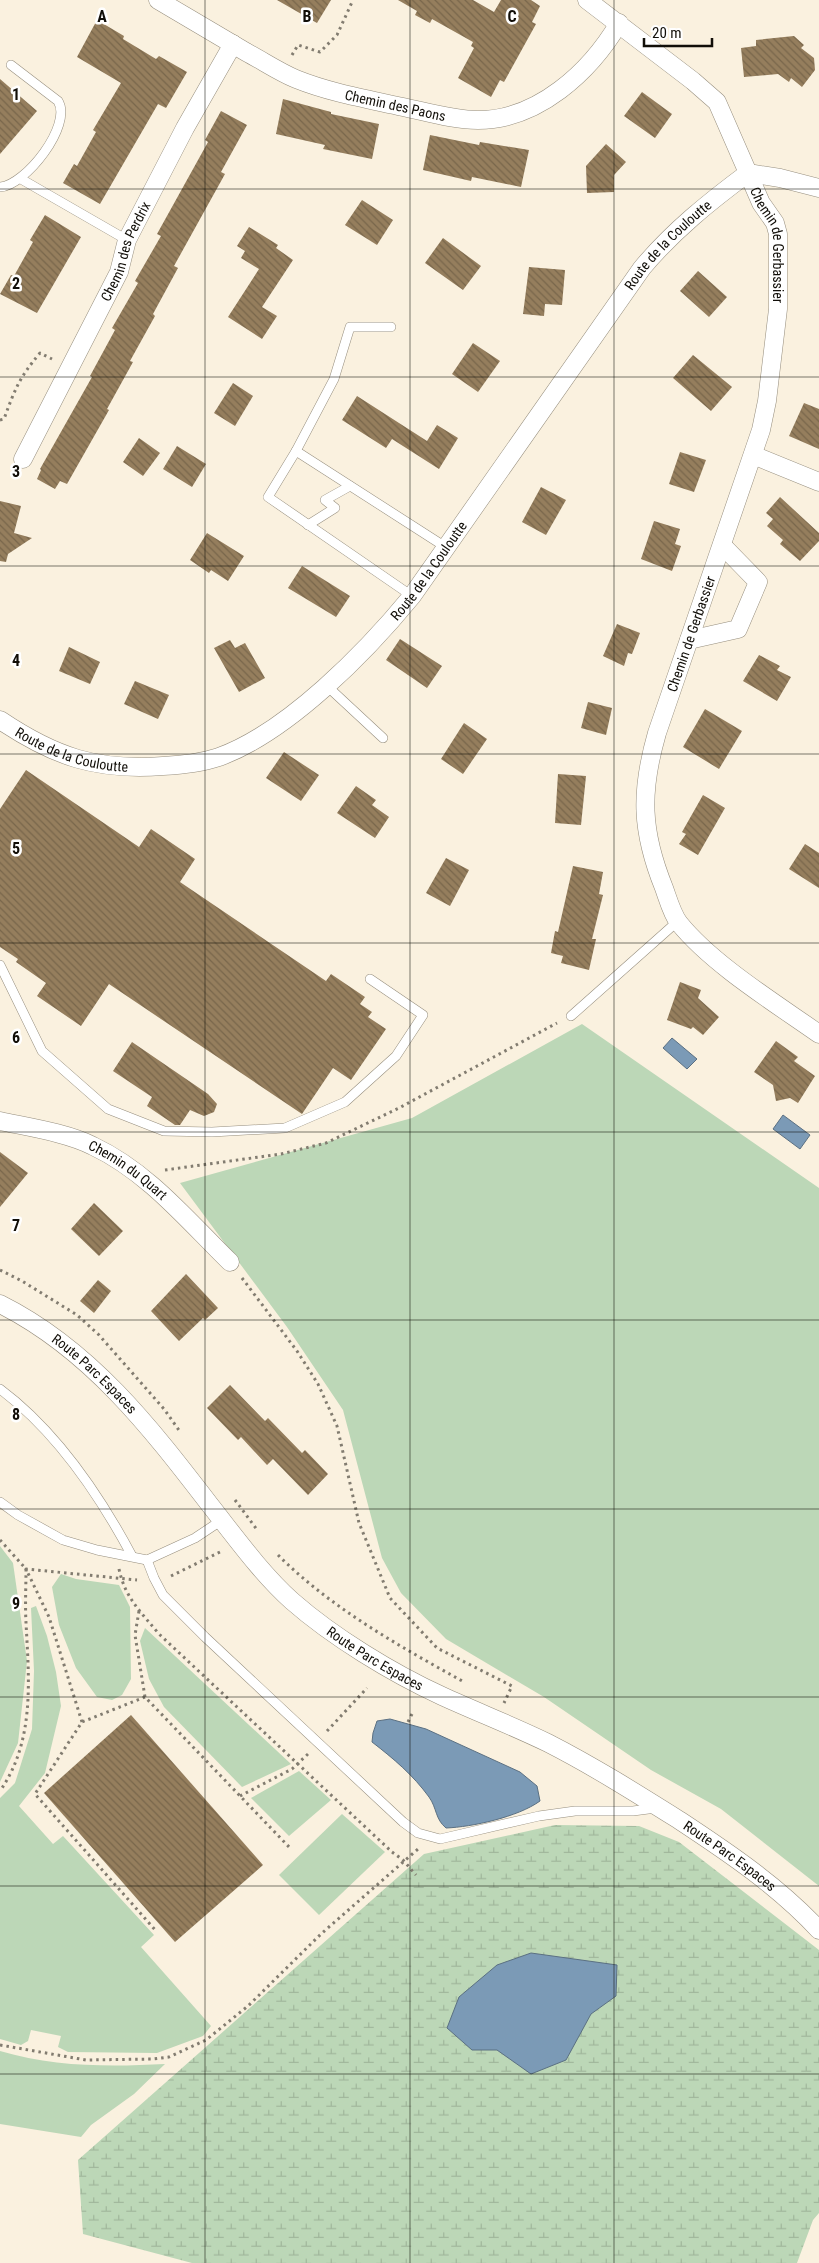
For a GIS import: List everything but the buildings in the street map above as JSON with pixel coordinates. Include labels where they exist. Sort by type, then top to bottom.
[{"type":"street","name":"Chemin des Paons","points":[[158,0],[281,72],[313,85],[348,95],[478,120],[515,114],[534,106],[574,78],[605,45],[619,23]]},
{"type":"street","name":"Chemin de Gerbassier","points":[[586,0],[619,23],[717,102],[761,203],[774,223],[779,244],[778,309],[767,401],[752,455],[652,750],[645,780],[644,797],[649,843],[654,864],[678,921],[696,942],[718,960],[819,1034]]},
{"type":"street","name":"Chemin des Perdrix","points":[[23,459],[118,272],[127,240],[185,128],[233,44]]},
{"type":"street","points":[[748,173],[780,178],[819,188]]},
{"type":"street","name":"Route de la Couloutte","points":[[0,720],[45,747],[98,765],[120,768],[182,765],[219,756],[252,741],[281,722],[327,686],[388,625],[412,596],[642,268],[679,227],[748,173]]},
{"type":"street","points":[[752,455],[819,482]]},
{"type":"street","points":[[689,640],[738,629],[758,582],[722,545]]},
{"type":"street","name":"Chemin du Quart","points":[[0,1121],[91,1144],[140,1174],[230,1262]]},
{"type":"street","name":"Route Parc Espaces","points":[[0,1304],[58,1338],[88,1362],[127,1402],[253,1560],[291,1600],[333,1634],[439,1695],[547,1743],[659,1808],[724,1850],[784,1895],[819,1930]]},
{"type":"lane","points":[[0,187],[11,185],[21,179],[55,135],[59,127],[62,111],[58,101],[10,65]]},
{"type":"lane","points":[[21,179],[127,240]]},
{"type":"lane","points":[[391,327],[350,327],[334,379],[296,451],[268,497],[412,596]]},
{"type":"lane","points":[[296,451],[447,548]]},
{"type":"lane","points":[[308,524],[334,508],[325,500],[350,486]]},
{"type":"lane","points":[[327,686],[383,738]]},
{"type":"lane","points":[[571,1016],[678,921]]},
{"type":"lane","points":[[0,965],[42,1051],[108,1109],[164,1131],[212,1132],[285,1128],[345,1102],[396,1056],[422,1015],[370,979]]},
{"type":"lane","points":[[0,1389],[37,1420],[76,1468],[100,1501],[132,1556]]},
{"type":"lane","points":[[0,1502],[18,1515],[62,1540],[147,1560],[195,1538],[222,1520]]},
{"type":"lane","points":[[147,1560],[163,1595],[205,1637],[418,1834],[432,1838],[448,1838],[539,1816],[575,1811],[633,1811],[659,1808]]},
{"type":"path","points":[[281,72],[298,45],[320,52],[337,35],[353,0]]},
{"type":"path","points":[[0,420],[4,419],[13,392],[21,376],[40,353],[69,368]]},
{"type":"path","points":[[140,1174],[281,1154],[326,1144],[399,1108],[571,1016]]},
{"type":"path","points":[[230,1262],[297,1350],[318,1384],[337,1426],[359,1523],[390,1598],[438,1648],[512,1686],[504,1704]]},
{"type":"path","points":[[0,1270],[22,1280],[77,1315],[112,1350],[164,1409],[185,1437]]},
{"type":"path","points":[[230,1495],[262,1537]]},
{"type":"path","points":[[0,1540],[26,1569],[49,1617],[82,1722]]},
{"type":"path","points":[[273,1550],[321,1593],[406,1650],[469,1684]]},
{"type":"path","points":[[171,1576],[222,1551]]},
{"type":"path","points":[[115,1553],[121,1579],[131,1601],[159,1634],[392,1852],[403,1860],[416,1875]]},
{"type":"path","points":[[26,1569],[57,1570],[137,1580]]},
{"type":"path","points":[[0,1790],[12,1770],[20,1748],[26,1716],[29,1672],[26,1622],[26,1569]]},
{"type":"path","points":[[139,1611],[135,1635],[145,1697],[291,1849]]},
{"type":"path","points":[[325,1733],[367,1688]]},
{"type":"path","points":[[145,1697],[82,1722],[35,1794],[157,1932]]},
{"type":"path","points":[[495,1699],[512,1708]]},
{"type":"path","points":[[408,1722],[412,1714]]},
{"type":"path","points":[[240,1796],[292,1770],[308,1754]]},
{"type":"path","points":[[0,2046],[86,2060],[153,2059],[169,2057],[206,2040],[236,2016],[321,1934],[408,1856],[432,1838]]},
{"type":"green space","points":[[582,1024],[819,1188],[819,1886],[721,1809],[651,1770],[544,1697],[446,1639],[401,1593],[382,1558],[343,1410],[287,1327],[180,1183],[412,1118]]},
{"type":"green space","points":[[0,1546],[13,1563],[27,1661],[18,1743],[0,1782]]},
{"type":"green space","points":[[61,1574],[76,1579],[119,1585],[130,1607],[131,1679],[122,1695],[112,1700],[97,1697],[76,1668],[59,1625],[52,1587]]},
{"type":"green space","points":[[36,1606],[47,1636],[56,1672],[61,1706],[45,1773],[19,1806],[53,1844],[63,1836],[154,1935],[141,1947],[211,2026],[203,2036],[157,2053],[68,2052],[58,2047],[61,2036],[31,2030],[28,2041],[21,2045],[0,2039],[0,1798],[15,1783],[32,1729],[34,1671],[31,1608]]},
{"type":"green space","points":[[145,1628],[291,1764],[242,1787],[164,1707],[149,1679],[140,1641]]},
{"type":"green space","points":[[299,1771],[331,1800],[289,1836],[251,1798]]},
{"type":"green space","points":[[342,1814],[385,1852],[319,1915],[279,1875]]},
{"type":"green space","points":[[555,1825],[639,1826],[679,1842],[819,1950],[819,2213],[813,2220],[797,2263],[192,2263],[83,2234],[78,2160],[424,1854]]},
{"type":"green space","points":[[0,2051],[41,2060],[82,2065],[165,2064],[134,2094],[91,2125],[81,2137],[0,2124]]},
{"type":"water","points":[[672,1038],[697,1059],[687,1069],[663,1048]]},
{"type":"water","points":[[783,1115],[810,1135],[800,1149],[773,1129]]},
{"type":"water","points":[[390,1719],[426,1729],[520,1772],[537,1786],[540,1801],[520,1812],[494,1820],[469,1826],[446,1828],[442,1825],[429,1797],[410,1774],[372,1742],[377,1721]]},
{"type":"water","points":[[531,1953],[617,1965],[616,1996],[591,2014],[566,2060],[531,2074],[497,2050],[472,2050],[447,2028],[459,1997],[497,1965]]}]
